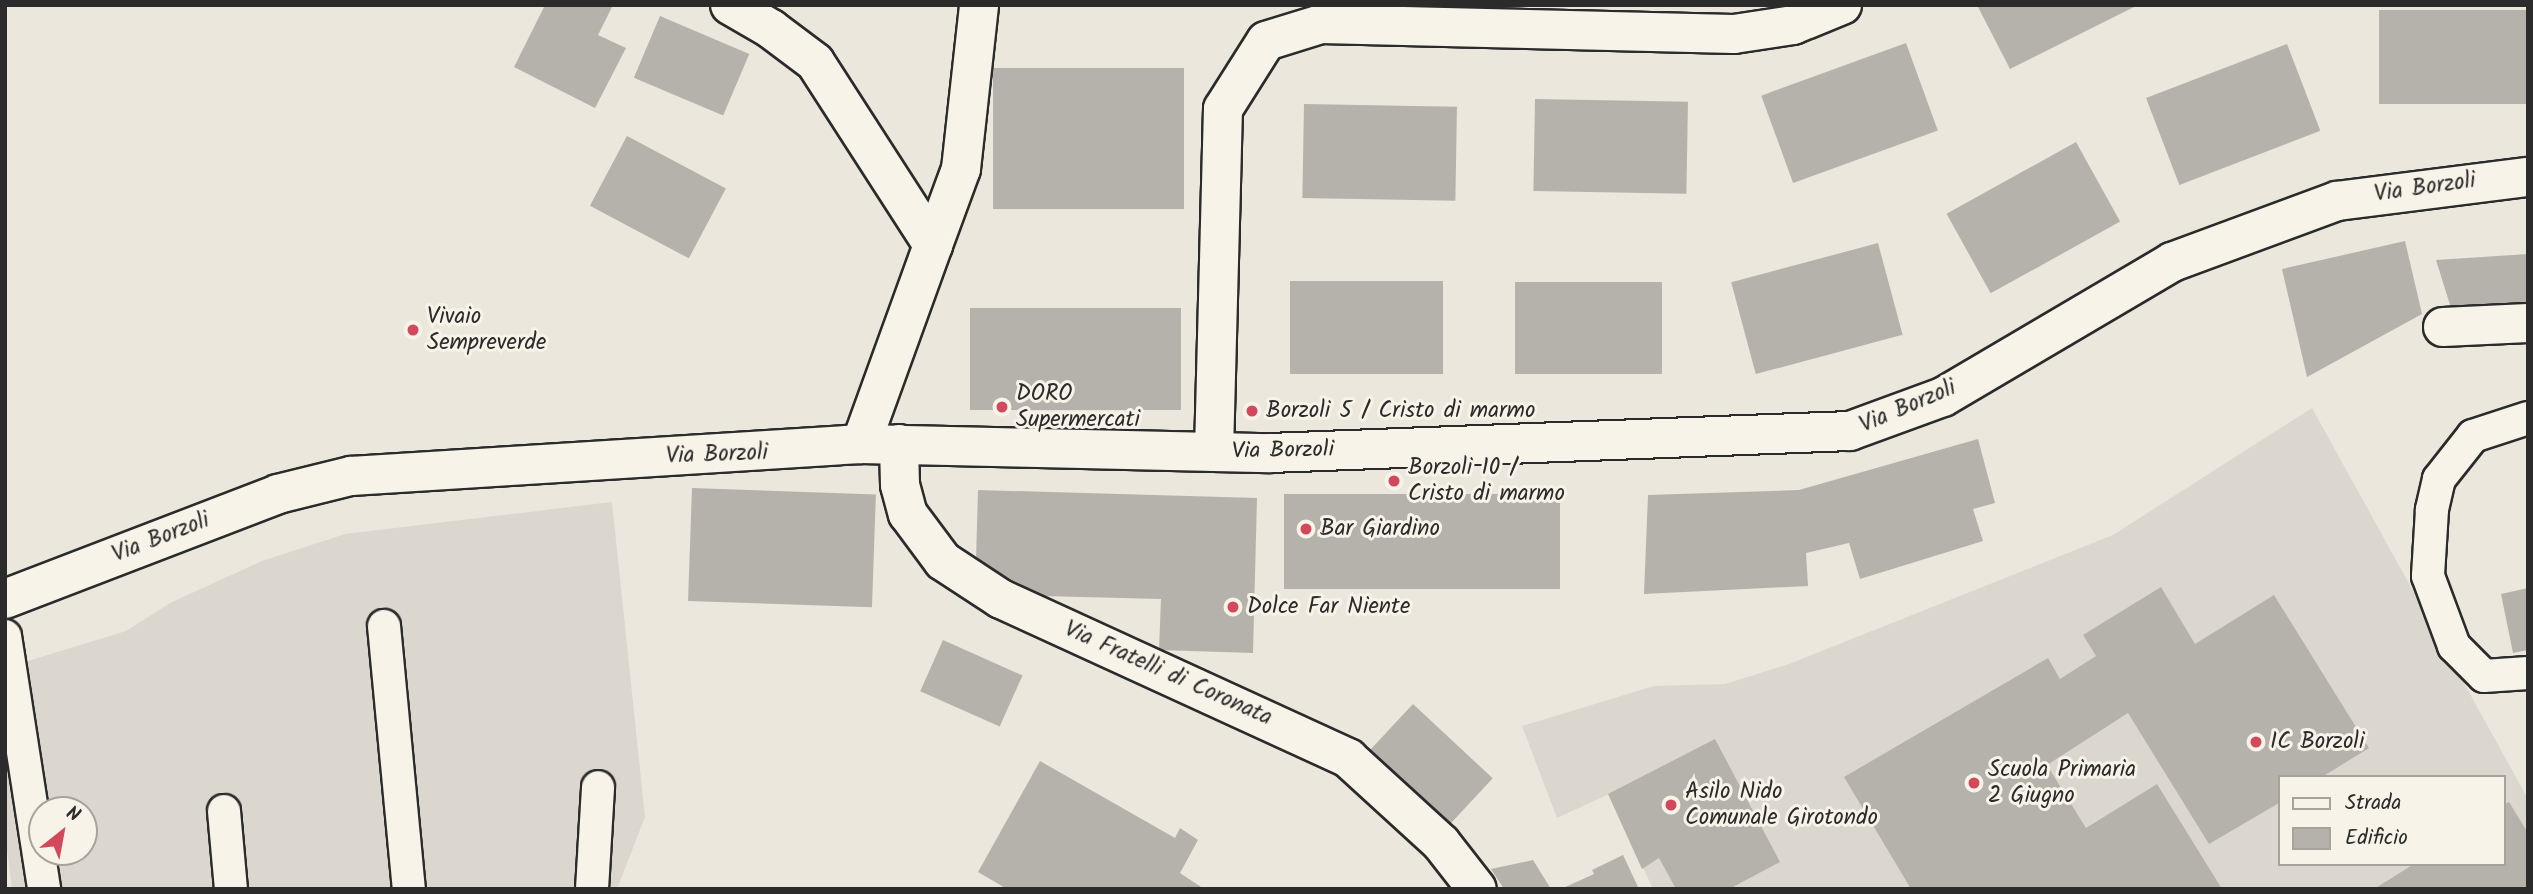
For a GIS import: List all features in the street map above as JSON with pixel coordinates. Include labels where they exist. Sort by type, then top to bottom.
[{"type":"street","points":[[730,5],[771,29],[814,62],[933,244]]},
{"type":"street","points":[[861,444],[961,169],[979,5]]},
{"type":"street","points":[[1214,452],[1223,109],[1266,41],[1321,24],[1734,34],[1793,25],[1842,5]]},
{"type":"street","name":"Via Borzoli","points":[[5,598],[278,494],[351,476],[861,444],[1214,452],[1850,431],[1942,397],[2185,257],[2337,201],[2528,177]]},
{"type":"street","points":[[2442,327],[2528,323]]},
{"type":"street","name":"Via Fratelli di Coronata","points":[[899,444],[900,485],[908,514],[943,561],[1001,598],[1348,758],[1441,843],[1477,889]]},
{"type":"lane","points":[[2528,418],[2473,436],[2439,479],[2432,510],[2428,576],[2454,646],[2484,676],[2528,673]]},
{"type":"lane","points":[[384,626],[409,889]]},
{"type":"lane","points":[[5,636],[44,889]]},
{"type":"lane","points":[[592,889],[598,787]]},
{"type":"lane","points":[[224,811],[231,889]]},
{"type":"shaded area","points":[[2312,408],[2528,799],[2528,889],[1653,889],[1609,794],[1557,818],[1522,726],[1654,686],[1725,684],[1789,664],[2113,535]]},
{"type":"shaded area","points":[[612,502],[645,817],[617,889],[12,889],[5,834],[5,668],[126,631],[172,602],[262,561],[345,534]]},
{"type":"building","points":[[545,5],[613,5],[598,35],[626,48],[595,108],[514,67]]},
{"type":"building","points":[[1977,5],[2138,5],[2010,69]]},
{"type":"building","points":[[2379,10],[2528,10],[2528,104],[2379,104]]},
{"type":"building","points":[[660,16],[749,54],[723,116],[634,78]]},
{"type":"building","points":[[1906,43],[1938,130],[1793,183],[1761,96]]},
{"type":"building","points":[[2287,44],[2320,131],[2179,185],[2146,98]]},
{"type":"building","points":[[993,68],[1184,68],[1184,209],[993,209]]},
{"type":"building","points":[[1535,99],[1688,102],[1686,194],[1533,191]]},
{"type":"building","points":[[1304,104],[1457,107],[1455,201],[1302,198]]},
{"type":"building","points":[[627,136],[726,189],[689,258],[590,206]]},
{"type":"building","points":[[2076,142],[2120,222],[1991,293],[1947,214]]},
{"type":"building","points":[[2405,241],[2422,314],[2307,377],[2282,269]]},
{"type":"building","points":[[1878,243],[1903,335],[1756,374],[1731,282]]},
{"type":"building","points":[[2528,254],[2528,306],[2451,308],[2436,260]]},
{"type":"building","points":[[1290,281],[1443,281],[1443,374],[1290,374]]},
{"type":"building","points":[[1515,282],[1662,282],[1662,374],[1515,374]]},
{"type":"building","points":[[970,308],[1181,308],[1181,410],[970,410]]},
{"type":"building","points":[[1978,439],[1995,503],[1973,509],[1983,541],[1860,579],[1849,543],[1806,553],[1808,586],[1644,594],[1648,495],[1799,490]]},
{"type":"building","points":[[692,488],[876,494],[872,607],[688,601]]},
{"type":"building","points":[[978,490],[1257,498],[1253,653],[1159,650],[1161,599],[1042,596],[976,560]]},
{"type":"building","points":[[1284,494],[1560,494],[1560,589],[1284,589]]},
{"type":"building","name":"IC Borzoli","points":[[2161,587],[2195,644],[2274,595],[2369,748],[2325,775],[2278,775],[2278,804],[2209,844],[2128,713],[2047,765],[2086,828],[2157,784],[2222,889],[1911,889],[1844,777],[2048,658],[2060,679],[2096,656],[2083,635]]},
{"type":"building","points":[[2528,588],[2528,650],[2513,653],[2501,594]]},
{"type":"building","points":[[943,640],[1022,675],[1000,727],[920,691]]},
{"type":"building","points":[[1413,704],[1493,778],[1441,834],[1361,760]]},
{"type":"building","points":[[1715,739],[1780,862],[1729,889],[1676,889],[1659,858],[1642,869],[1608,794]]},
{"type":"building","points":[[1040,761],[1175,838],[1180,828],[1198,840],[1180,873],[1204,889],[1007,889],[978,872]]},
{"type":"building","points":[[2509,802],[2528,833],[2528,889],[2374,889],[2411,866],[2505,866],[2505,804]]},
{"type":"building","points":[[1623,855],[1639,889],[1561,889],[1594,874],[1592,870]]},
{"type":"building","points":[[1533,860],[1551,889],[1504,889],[1491,869]]},
{"type":"place","name":"Vivaio Sempreverde","points":[[413,330]]},
{"type":"place","name":"DORO Supermercati","points":[[1002,407]]},
{"type":"place","name":"Borzoli 5 / Cristo di marmo","points":[[1252,411]]},
{"type":"place","name":"Borzoli 10 / Cristo di marmo","points":[[1394,481]]},
{"type":"place","name":"Bar Giardino","points":[[1306,529]]},
{"type":"place","name":"Dolce Far Niente","points":[[1233,607]]},
{"type":"place","name":"IC Borzoli","points":[[2256,742]]},
{"type":"place","name":"Scuola Primaria 2 Giugno","points":[[1974,783]]},
{"type":"place","name":"Asilo Nido Comunale Girotondo","points":[[1671,805]]}]
